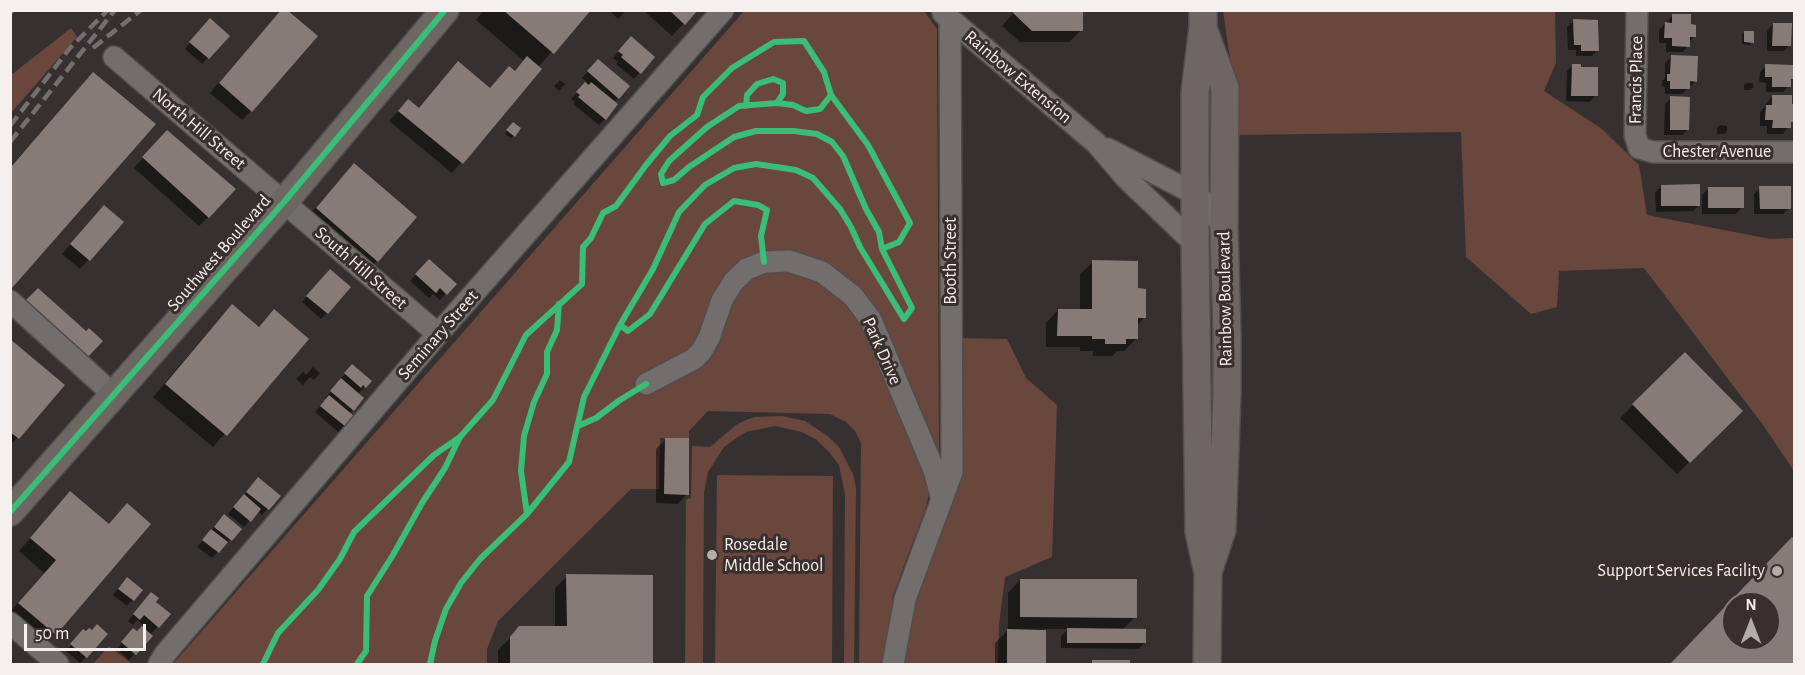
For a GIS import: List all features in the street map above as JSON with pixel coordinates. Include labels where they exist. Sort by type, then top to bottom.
[{"type":"main road","name":"Southwest Boulevard","points":[[10,512],[284,202],[445,10]]},
{"type":"main road","name":"Rainbow Boulevard","points":[[1203,19],[1195,92],[1195,244],[1199,532],[1208,573],[1207,664]]},
{"type":"main road","name":"Rainbow Boulevard","points":[[1203,19],[1225,87],[1224,228],[1227,295],[1227,393],[1222,530],[1208,573]]},
{"type":"street","name":"Seminary Street","points":[[159,664],[165,654],[438,334],[723,10]]},
{"type":"street","name":"Francis Place","points":[[1637,10],[1635,135],[1639,148]]},
{"type":"street","name":"Rainbow Extension","points":[[945,15],[1096,143],[1126,178],[1195,244]]},
{"type":"street","name":"Booth Street","points":[[893,664],[905,599],[952,472],[945,15]]},
{"type":"street","name":"North Hill Street","points":[[114,57],[284,202]]},
{"type":"street","name":"Rainbow Extension","points":[[1096,143],[1195,194],[1206,203],[1224,228]]},
{"type":"street","name":"Chester Avenue","points":[[1639,148],[1653,152],[1794,152]]},
{"type":"street","name":"South Hill Street","points":[[284,202],[438,334]]},
{"type":"street","name":"Park Drive","points":[[646,384],[694,359],[701,352],[709,338],[722,300],[734,281],[747,269],[764,262],[789,261],[822,272],[853,296],[871,320],[934,470],[942,500]]},
{"type":"street","points":[[10,301],[114,395]]},
{"type":"street","points":[[10,623],[58,664]]},
{"type":"shaded area","points":[[744,11],[924,11],[937,29],[939,452],[925,510],[893,595],[885,664],[859,664],[861,443],[855,431],[846,422],[830,414],[708,411],[689,431],[689,438],[660,438],[659,489],[631,489],[498,621],[487,649],[487,664],[173,664]]},
{"type":"shaded area","points":[[1223,11],[1555,11],[1556,63],[1544,91],[1602,129],[1639,165],[1647,215],[1770,239],[1794,238],[1794,471],[1763,425],[1644,268],[1559,271],[1557,307],[1531,314],[1466,257],[1461,132],[1234,135],[1233,79]]},
{"type":"shaded area","points":[[71,28],[77,37],[11,113],[11,75]]},
{"type":"shaded area","points":[[957,338],[1007,339],[1026,378],[1057,405],[1052,557],[1005,577],[999,625],[998,664],[904,664],[917,591],[951,497]]},
{"type":"shaded area","points":[[782,416],[805,421],[829,437],[839,447],[853,474],[856,488],[854,664],[844,664],[845,495],[839,465],[817,440],[802,432],[775,426],[746,432],[735,439],[724,447],[708,472],[704,493],[703,664],[685,664],[686,501],[691,498],[692,446],[710,447],[736,425],[755,417]]},
{"type":"shaded area","points":[[717,475],[833,476],[832,664],[715,664]]},
{"type":"shaded area","points":[[109,646],[132,664],[93,664]]},
{"type":"building","points":[[281,10],[287,10],[318,36],[252,112],[219,83]]},
{"type":"building","points":[[503,10],[591,10],[554,54]]},
{"type":"building","points":[[669,10],[698,10],[685,25]]},
{"type":"building","points":[[1015,10],[1083,10],[1083,31],[1032,31],[1013,13]]},
{"type":"building","points":[[1672,14],[1691,14],[1691,24],[1696,25],[1696,37],[1690,37],[1690,47],[1672,46],[1672,38],[1664,38],[1665,22],[1672,23]]},
{"type":"building","points":[[210,18],[230,36],[209,59],[189,42]]},
{"type":"building","points":[[1573,19],[1598,20],[1599,51],[1581,51],[1581,45],[1574,45]]},
{"type":"building","points":[[1773,23],[1792,23],[1791,46],[1772,46]]},
{"type":"building","points":[[1744,31],[1754,31],[1754,43],[1744,42]]},
{"type":"building","points":[[631,36],[655,57],[641,74],[621,57],[623,55],[618,51]]},
{"type":"building","points":[[1671,55],[1698,56],[1697,82],[1690,81],[1690,89],[1670,89],[1667,74],[1670,74]]},
{"type":"building","points":[[527,56],[542,69],[463,164],[398,111],[408,99],[419,108],[458,61],[490,88],[509,66],[515,71]]},
{"type":"building","points":[[598,59],[630,86],[619,99],[587,71]]},
{"type":"building","points":[[1572,64],[1581,64],[1581,67],[1598,67],[1598,96],[1571,96]]},
{"type":"building","points":[[1765,64],[1794,65],[1794,79],[1791,79],[1791,87],[1772,87],[1772,77],[1765,77]]},
{"type":"building","points":[[93,72],[156,124],[12,288],[10,287],[10,168]]},
{"type":"building","points":[[585,82],[589,85],[591,82],[618,104],[606,120],[578,97],[580,95],[576,92]]},
{"type":"building","points":[[1772,95],[1792,95],[1794,122],[1791,122],[1791,128],[1772,128],[1773,120],[1765,120],[1766,105],[1772,105]]},
{"type":"building","points":[[1670,96],[1690,97],[1689,130],[1670,130]]},
{"type":"building","points":[[513,122],[521,128],[515,137],[506,130]]},
{"type":"building","points":[[167,130],[236,189],[209,218],[142,157]]},
{"type":"building","points":[[354,163],[417,217],[378,262],[316,208]]},
{"type":"building","points":[[1700,184],[1700,206],[1661,206],[1661,185]]},
{"type":"building","points":[[1759,186],[1791,186],[1791,209],[1760,209]]},
{"type":"building","points":[[1708,187],[1744,187],[1744,208],[1708,208]]},
{"type":"building","points":[[104,205],[124,222],[90,261],[70,244]]},
{"type":"building","points":[[429,259],[457,284],[447,295],[440,288],[436,293],[415,274]]},
{"type":"building","points":[[1092,260],[1138,261],[1138,288],[1146,289],[1146,318],[1138,318],[1138,339],[1126,339],[1126,344],[1105,344],[1105,339],[1092,339],[1092,336],[1057,336],[1058,309],[1092,309]]},
{"type":"building","points":[[330,269],[351,287],[328,314],[306,296]]},
{"type":"building","points":[[38,288],[86,331],[89,328],[103,341],[87,358],[23,303]]},
{"type":"building","points":[[232,304],[259,327],[274,309],[309,339],[227,436],[165,384]]},
{"type":"building","points":[[10,339],[65,385],[19,439],[10,432]]},
{"type":"building","points":[[1685,352],[1743,411],[1690,463],[1632,404]]},
{"type":"building","points":[[352,364],[372,381],[366,388],[363,385],[361,388],[344,373]]},
{"type":"building","points":[[341,378],[364,398],[354,411],[330,391]]},
{"type":"building","points":[[329,395],[354,416],[346,427],[320,406]]},
{"type":"building","points":[[665,438],[689,438],[689,495],[664,494]]},
{"type":"building","points":[[258,477],[281,496],[269,510],[246,492]]},
{"type":"building","points":[[70,491],[109,524],[127,503],[151,524],[56,635],[18,603],[56,560],[30,538]]},
{"type":"building","points":[[244,494],[261,509],[251,522],[233,507]]},
{"type":"building","points":[[224,514],[242,529],[232,541],[214,527]]},
{"type":"building","points":[[211,529],[228,542],[219,553],[202,540]]},
{"type":"building","name":"Support Services Facility","points":[[1792,537],[1794,539],[1794,664],[1670,664],[1721,611],[1721,651],[1781,651],[1781,591],[1740,591]]},
{"type":"building","points":[[566,574],[653,575],[653,664],[510,664],[510,637],[519,626],[567,626]]},
{"type":"building","points":[[127,577],[143,590],[134,601],[118,589]]},
{"type":"building","points":[[1020,579],[1137,579],[1137,618],[1020,617]]},
{"type":"building","points":[[151,592],[159,598],[156,602],[171,614],[159,628],[144,615],[140,620],[133,614]]},
{"type":"building","points":[[97,624],[108,634],[87,658],[70,644],[83,629],[92,630]]},
{"type":"building","points":[[142,626],[153,636],[136,655],[121,642],[133,628],[137,631]]},
{"type":"building","points":[[1067,628],[1146,629],[1146,643],[1067,643]]},
{"type":"building","points":[[1007,629],[1046,630],[1046,664],[1007,664]]},
{"type":"building","points":[[1092,660],[1130,660],[1130,664],[1092,664]]},
{"type":"railway","points":[[10,13],[13,10]]},
{"type":"railway","points":[[10,142],[115,10]]},
{"type":"railway","points":[[93,48],[141,10]]},
{"type":"railway","points":[[10,126],[70,48],[107,11]]},
{"type":"cycle path","points":[[10,512],[284,202],[445,10]]},
{"type":"cycle path","points":[[357,664],[366,651],[367,596],[445,468],[460,437],[493,400],[526,335],[582,284],[583,247],[591,238],[603,213],[616,206],[670,136],[697,115],[703,97],[732,68],[774,42],[804,41],[824,72],[831,95],[868,145],[910,223],[899,242],[882,249],[912,308],[904,319],[860,247],[840,209],[813,178],[796,170],[756,164],[734,168],[705,185],[679,212],[653,269],[620,325],[628,331],[650,314],[705,224],[734,201],[758,205],[767,210],[761,236],[764,262]]},
{"type":"cycle path","points":[[746,106],[747,95],[757,84],[773,79],[783,83],[783,94],[777,103]]},
{"type":"cycle path","points":[[831,95],[820,109],[806,111],[793,105],[777,103],[739,106],[707,127],[669,161],[661,174],[663,183],[674,180],[689,167],[734,137],[756,131],[794,131],[817,134],[832,142],[843,156],[866,209],[879,232],[882,249]]},
{"type":"cycle path","points":[[527,514],[521,471],[524,436],[534,402],[547,374],[547,352],[557,330],[559,304]]},
{"type":"cycle path","points":[[430,664],[446,609],[461,583],[480,559],[527,514],[569,462],[584,397],[620,325]]},
{"type":"cycle path","points":[[578,426],[596,418],[646,384]]},
{"type":"cycle path","points":[[263,664],[278,633],[318,590],[340,559],[354,532],[434,455],[460,437]]},
{"type":"place","name":"Rosedale Middle School","points":[[712,555]]},
{"type":"place","name":"Support Services Facility","points":[[1777,571]]}]
